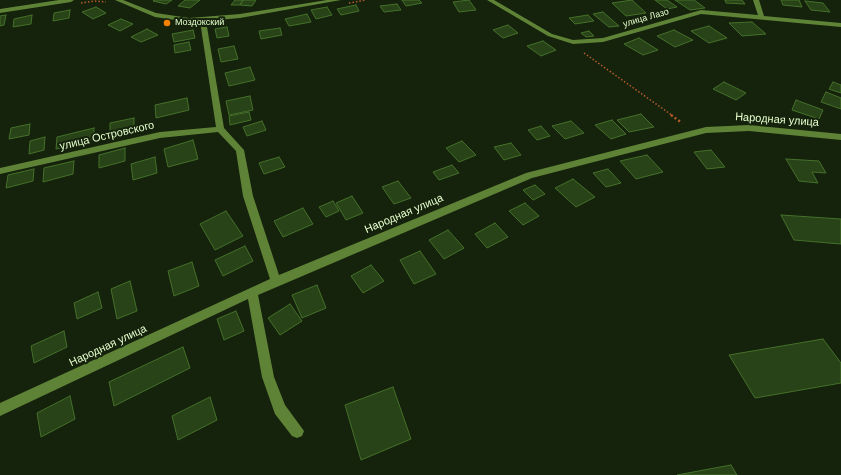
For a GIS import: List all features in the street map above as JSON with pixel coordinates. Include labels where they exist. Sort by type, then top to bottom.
[{"type":"street","points":[[0,11],[71,0]]},
{"type":"street","points":[[118,0],[166,18],[203,20],[240,16],[338,0]]},
{"type":"street","name":"улица Лазо","points":[[490,0],[550,36],[573,42],[603,40],[701,12],[841,25]]},
{"type":"street","points":[[756,0],[762,18]]},
{"type":"street","points":[[203,20],[220,129],[240,150],[248,196],[276,281]]},
{"type":"street","name":"Народная улица","points":[[0,410],[276,281],[529,174],[706,130],[749,128],[841,137]]},
{"type":"street","name":"улица Островского","points":[[0,171],[160,135],[220,129]]},
{"type":"street","points":[[252,292],[268,377],[280,409],[296,431]]},
{"type":"path","points":[[564,39],[695,132]]},
{"type":"building","points":[[172,0],[166,4],[153,1]]},
{"type":"building","points":[[185,0],[200,0],[190,8],[178,6]]},
{"type":"building","points":[[235,0],[243,0],[240,5],[231,5]]},
{"type":"building","points":[[243,0],[256,0],[252,6],[240,5]]},
{"type":"building","points":[[402,0],[419,0],[422,3],[406,6]]},
{"type":"building","points":[[469,0],[476,10],[459,12],[453,2]]},
{"type":"building","points":[[632,0],[646,13],[626,16],[612,3]]},
{"type":"building","points":[[655,0],[667,0],[677,7],[667,9]]},
{"type":"building","points":[[675,0],[694,0],[705,8],[690,10]]},
{"type":"building","points":[[725,0],[742,0],[745,4],[726,3]]},
{"type":"building","points":[[781,0],[799,0],[802,7],[783,5]]},
{"type":"building","points":[[805,1],[823,3],[830,12],[811,10]]},
{"type":"building","points":[[397,4],[401,10],[384,12],[380,6]]},
{"type":"building","points":[[356,5],[359,11],[341,15],[337,9]]},
{"type":"building","points":[[96,7],[106,13],[93,19],[82,12]]},
{"type":"building","points":[[327,7],[332,15],[316,19],[311,10]]},
{"type":"building","points":[[70,10],[69,18],[53,21],[54,13]]},
{"type":"building","points":[[603,12],[619,26],[609,27],[593,14]]},
{"type":"building","points":[[307,14],[311,22],[289,26],[285,19]]},
{"type":"building","points":[[6,15],[4,25],[0,26],[0,16]]},
{"type":"building","points":[[32,15],[31,24],[13,27],[14,19]]},
{"type":"building","points":[[588,15],[594,21],[575,24],[569,18]]},
{"type":"building","points":[[121,19],[133,24],[120,31],[108,25]]},
{"type":"building","points":[[752,22],[766,34],[742,36],[729,23]]},
{"type":"building","points":[[508,25],[518,33],[503,38],[493,30]]},
{"type":"building","points":[[709,26],[727,38],[709,43],[691,31]]},
{"type":"building","points":[[227,27],[229,36],[217,38],[215,29]]},
{"type":"building","points":[[280,28],[282,35],[261,39],[259,31]]},
{"type":"building","points":[[147,29],[158,35],[141,42],[131,37]]},
{"type":"building","points":[[193,30],[195,38],[174,42],[172,34]]},
{"type":"building","points":[[674,30],[693,40],[675,47],[657,36]]},
{"type":"building","points":[[589,31],[594,36],[586,37],[581,33]]},
{"type":"building","points":[[639,38],[658,50],[643,55],[624,44]]},
{"type":"building","points":[[543,41],[556,50],[541,56],[527,46]]},
{"type":"building","points":[[189,42],[191,50],[175,53],[174,45]]},
{"type":"building","points":[[234,46],[238,59],[221,62],[218,49]]},
{"type":"building","points":[[250,67],[255,80],[229,86],[225,73]]},
{"type":"building","points":[[724,82],[746,93],[736,100],[713,89]]},
{"type":"building","points":[[833,82],[841,85],[841,93],[829,89]]},
{"type":"building","points":[[826,92],[841,98],[841,109],[821,102]]},
{"type":"building","points":[[250,96],[253,110],[229,115],[226,101]]},
{"type":"building","points":[[187,98],[189,110],[156,118],[155,105]]},
{"type":"building","points":[[796,100],[823,110],[819,119],[792,110]]},
{"type":"building","points":[[249,112],[251,120],[230,125],[229,116]]},
{"type":"building","points":[[641,114],[654,127],[629,132],[617,120]]},
{"type":"building","points":[[134,118],[134,132],[110,138],[110,123]]},
{"type":"building","points":[[612,120],[626,134],[611,139],[595,125]]},
{"type":"building","points":[[262,121],[266,130],[247,136],[243,127]]},
{"type":"building","points":[[571,121],[584,133],[565,139],[552,126]]},
{"type":"building","points":[[30,124],[29,135],[9,139],[11,128]]},
{"type":"building","points":[[541,126],[550,136],[537,140],[528,130]]},
{"type":"building","points":[[94,128],[94,140],[56,149],[57,137]]},
{"type":"building","points":[[45,137],[44,150],[29,154],[30,141]]},
{"type":"building","points":[[193,140],[198,159],[168,167],[164,149]]},
{"type":"building","points":[[462,141],[476,155],[459,162],[446,148]]},
{"type":"building","points":[[511,143],[521,155],[504,160],[494,147]]},
{"type":"building","points":[[125,148],[125,161],[99,168],[99,155]]},
{"type":"building","points":[[711,150],[725,167],[707,169],[694,152]]},
{"type":"building","points":[[647,155],[663,172],[636,179],[620,161]]},
{"type":"building","points":[[155,157],[157,173],[133,180],[131,164]]},
{"type":"building","points":[[279,157],[285,167],[264,174],[259,163]]},
{"type":"building","points":[[786,159],[819,161],[826,173],[812,172],[818,183],[799,181]]},
{"type":"building","points":[[74,161],[73,174],[43,182],[44,168]]},
{"type":"building","points":[[452,165],[459,173],[439,180],[433,172]]},
{"type":"building","points":[[34,169],[33,181],[6,188],[8,175]]},
{"type":"building","points":[[608,169],[621,183],[606,187],[593,173]]},
{"type":"building","points":[[573,179],[595,197],[576,207],[555,188]]},
{"type":"building","points":[[398,181],[411,198],[394,204],[382,187]]},
{"type":"building","points":[[535,185],[545,194],[533,200],[523,190]]},
{"type":"building","points":[[352,196],[363,213],[346,220],[336,203]]},
{"type":"building","points":[[333,201],[339,211],[326,217],[319,207]]},
{"type":"building","points":[[525,203],[539,216],[523,225],[509,211]]},
{"type":"building","points":[[303,208],[313,224],[283,237],[274,221]]},
{"type":"building","points":[[226,211],[243,236],[215,250],[200,224]]},
{"type":"building","points":[[781,215],[841,219],[841,244],[794,240]]},
{"type":"building","points":[[495,223],[508,237],[487,248],[475,234]]},
{"type":"building","points":[[448,230],[464,248],[444,259],[429,240]]},
{"type":"building","points":[[245,246],[253,261],[223,276],[215,260]]},
{"type":"building","points":[[420,251],[436,274],[414,284],[400,260]]},
{"type":"building","points":[[192,262],[199,286],[174,296],[168,271]]},
{"type":"building","points":[[371,265],[384,281],[363,293],[351,276]]},
{"type":"building","points":[[130,281],[137,311],[117,319],[111,289]]},
{"type":"building","points":[[317,285],[326,308],[302,318],[292,295]]},
{"type":"building","points":[[98,292],[102,308],[77,319],[74,303]]},
{"type":"building","points":[[290,304],[302,321],[280,335],[268,318]]},
{"type":"building","points":[[236,311],[244,331],[224,340],[217,319]]},
{"type":"building","points":[[64,331],[67,347],[34,363],[31,346]]},
{"type":"building","points":[[823,339],[841,363],[841,383],[755,398],[729,355]]},
{"type":"building","points":[[183,347],[190,368],[114,406],[109,382]]},
{"type":"building","points":[[393,387],[411,439],[361,460],[345,405]]},
{"type":"building","points":[[70,396],[75,419],[41,437],[37,413]]},
{"type":"building","points":[[210,397],[217,420],[178,440],[172,416]]},
{"type":"building","points":[[731,465],[737,475],[677,475]]},
{"type":"place","name":"Моздокский","points":[[167,23]]}]
